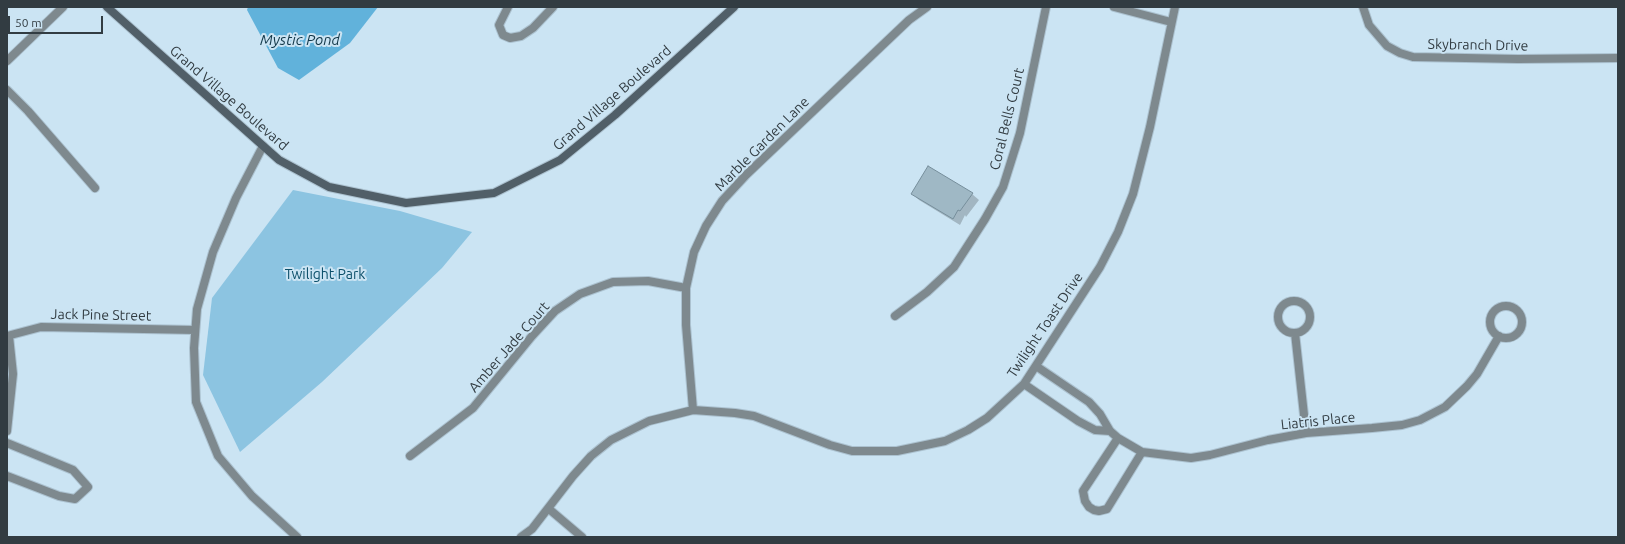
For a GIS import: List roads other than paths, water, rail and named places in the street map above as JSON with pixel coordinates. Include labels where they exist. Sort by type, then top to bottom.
[{"type":"street","points":[[7,61],[63,7]]},
{"type":"street","name":"Grand Village Boulevard","points":[[107,7],[279,160],[328,187],[406,203],[494,193],[560,160],[616,115],[734,7]]},
{"type":"street","points":[[508,7],[499,25],[503,35],[510,38],[521,36],[533,28],[553,7]]},
{"type":"street","name":"Marble Garden Lane","points":[[693,410],[686,325],[686,288],[694,252],[706,226],[722,201],[746,175],[909,20],[927,7]]},
{"type":"street","name":"Coral Bells Court","points":[[894,316],[927,292],[954,267],[1003,187],[1020,133],[1046,7]]},
{"type":"street","points":[[1114,7],[1171,22]]},
{"type":"street","name":"Twilight Toast Drive","points":[[522,537],[532,529],[577,471],[591,456],[612,440],[649,421],[693,410],[735,412],[754,416],[830,445],[852,451],[896,451],[945,441],[968,430],[987,418],[1024,384],[1100,267],[1118,232],[1133,194],[1150,127],[1174,7]]},
{"type":"street","name":"Skybranch Drive","points":[[1363,7],[1368,25],[1387,46],[1400,53],[1413,57],[1518,59],[1618,58]]},
{"type":"street","points":[[7,90],[28,111],[96,188]]},
{"type":"street","points":[[263,146],[236,198],[213,252],[197,309],[194,348],[196,402],[218,456],[252,496],[297,537]]},
{"type":"street","name":"Amber Jade Court","points":[[410,456],[472,408],[532,336],[555,312],[580,294],[613,282],[648,280],[686,288]]},
{"type":"street","points":[[1292,301],[1302,303],[1309,311],[1310,316],[1310,321],[1305,330],[1295,334],[1285,330],[1278,322],[1279,311],[1287,303],[1292,301]]},
{"type":"street","name":"Jack Pine Street","points":[[8,336],[41,327],[195,330]]},
{"type":"street","points":[[1295,334],[1306,433]]},
{"type":"street","points":[[7,431],[13,374],[8,336]]},
{"type":"street","name":"Liatris Place","points":[[1036,366],[1089,402],[1100,414],[1110,431],[1118,438],[1142,452],[1192,458],[1210,455],[1268,440],[1306,433],[1402,425],[1432,415],[1450,403],[1467,386],[1477,374],[1499,336]]},
{"type":"street","points":[[1024,384],[1078,421],[1095,430],[1110,431]]},
{"type":"street","points":[[1118,438],[1083,491],[1085,501],[1089,507],[1094,510],[1099,511],[1107,509],[1142,452]]},
{"type":"street","points":[[7,443],[73,470],[88,487],[75,500],[59,496],[7,476]]},
{"type":"street","points":[[549,509],[582,537]]},
{"type":"water","name":"Mystic Pond","points":[[248,7],[378,7],[350,43],[299,80],[278,68],[247,10]]},
{"type":"park label","name":"Twilight Park","points":[[325,274]]}]
